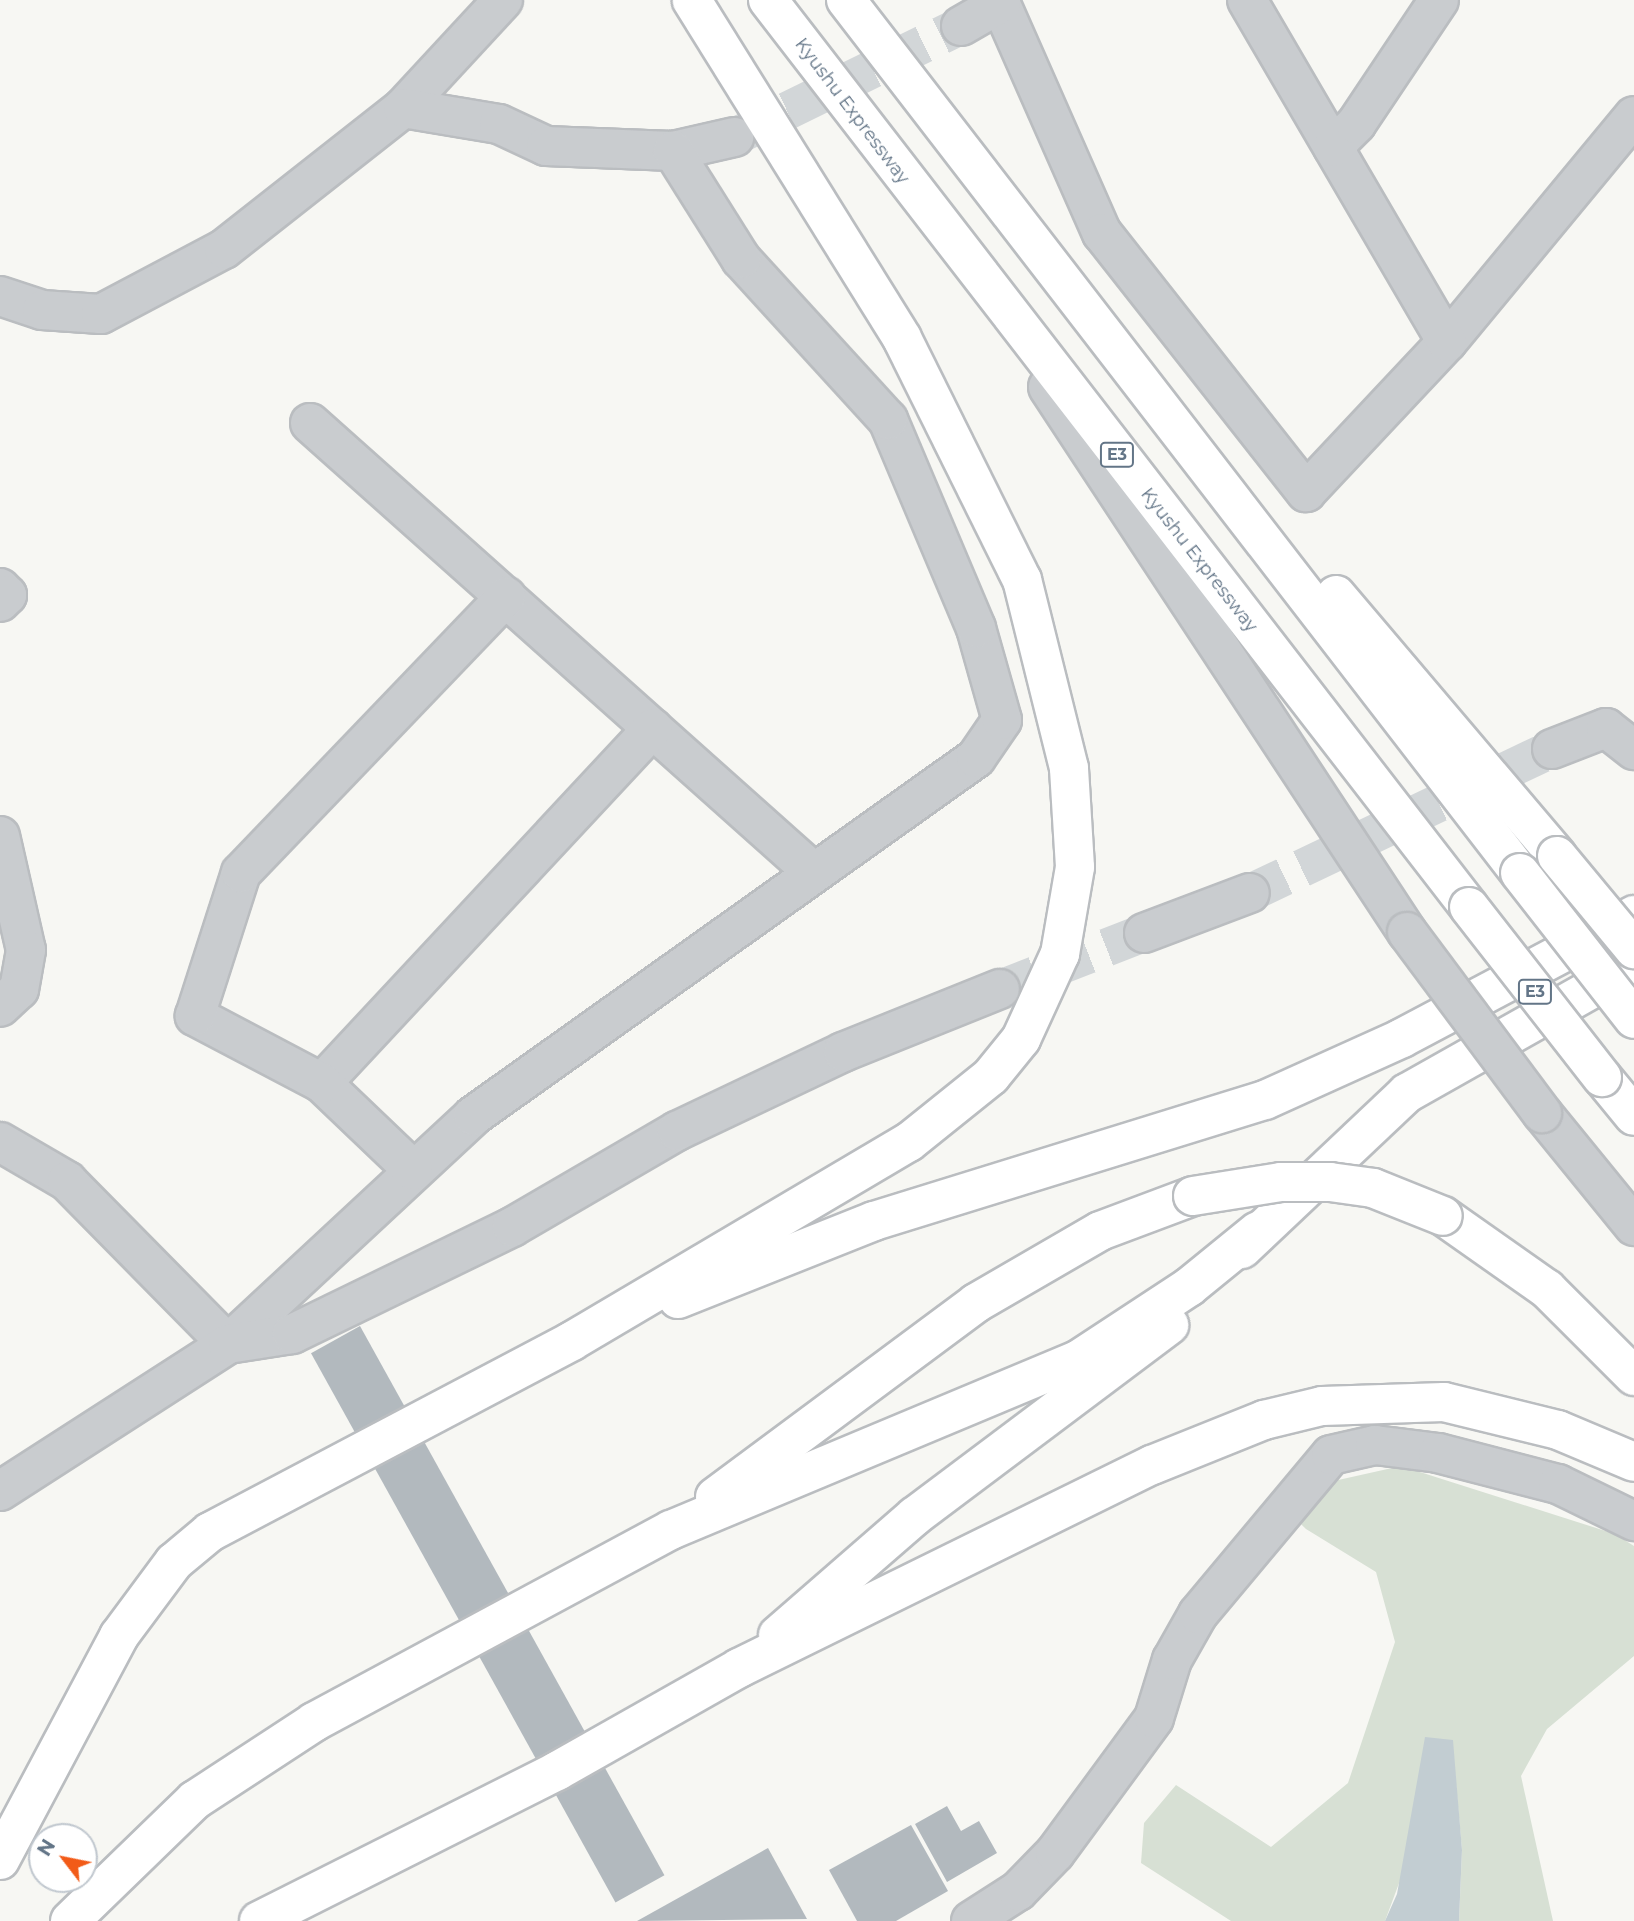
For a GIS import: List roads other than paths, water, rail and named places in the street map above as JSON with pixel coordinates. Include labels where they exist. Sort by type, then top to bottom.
[{"type":"highway","points":[[0,1860],[119,1636],[174,1562],[210,1532],[572,1341],[954,1110],[1021,1039],[1060,954],[1072,901],[1069,768],[1022,580],[902,338],[692,0]]},
{"type":"highway","name":"Kyushu Expressway","points":[[768,0],[954,244],[1634,1116]]},
{"type":"highway","points":[[846,0],[1634,1019]]},
{"type":"highway","points":[[1066,284],[1634,949]]},
{"type":"highway","points":[[572,1341],[874,1221],[1265,1100],[1402,1038],[1634,915]]},
{"type":"highway","points":[[739,1668],[926,1508],[1148,1345],[1258,1231],[1408,1093],[1634,965]]},
{"type":"highway","points":[[671,1530],[976,1303],[1100,1231],[1193,1196],[1270,1183],[1330,1182],[1385,1192],[1443,1216],[1547,1289],[1634,1376]]},
{"type":"highway","points":[[70,1921],[176,1816],[255,1757],[671,1530],[1078,1360],[1189,1287],[1258,1231]]},
{"type":"highway","points":[[259,1921],[557,1771],[739,1668],[1152,1465],[1238,1429],[1322,1406],[1444,1402],[1558,1430],[1634,1462]]},
{"type":"street","points":[[0,296],[42,310],[101,314],[224,249],[403,108],[503,0]]},
{"type":"street","points":[[1247,0],[1447,342]]},
{"type":"street","points":[[1333,147],[1356,124],[1439,0]]},
{"type":"street","points":[[961,26],[1000,1],[1101,233],[1306,492],[1447,342],[1634,116]]},
{"type":"street","points":[[403,108],[499,124],[546,146],[673,151],[734,137]]},
{"type":"street","points":[[5,1477],[228,1344],[473,1116],[811,870],[976,758],[1002,720],[976,628],[888,420],[741,259],[673,151]]},
{"type":"street","points":[[954,244],[1407,932],[1542,1113],[1634,1226]]},
{"type":"street","points":[[310,423],[811,870]]},
{"type":"street","points":[[0,588],[7,595],[0,603]]},
{"type":"street","points":[[414,1170],[322,1083],[195,1016],[241,873],[506,597]]},
{"type":"street","points":[[322,1083],[653,728]]},
{"type":"street","points":[[1552,749],[1606,728],[1634,750]]},
{"type":"street","points":[[0,836],[26,950],[19,989],[0,1007]]},
{"type":"street","points":[[1144,933],[1250,893]]},
{"type":"street","points":[[228,1344],[292,1334],[513,1227],[677,1131],[843,1052],[1000,989]]},
{"type":"street","points":[[0,1142],[67,1181],[228,1344]]},
{"type":"street","points":[[971,1921],[1018,1891],[1055,1853],[1154,1718],[1172,1661],[1198,1614],[1331,1455],[1375,1445],[1438,1453],[1559,1484],[1634,1521]]},
{"type":"tunnel","points":[[736,136],[961,26]]},
{"type":"tunnel","points":[[1250,893],[1552,749]]},
{"type":"tunnel","points":[[1000,989],[1144,933]]}]
